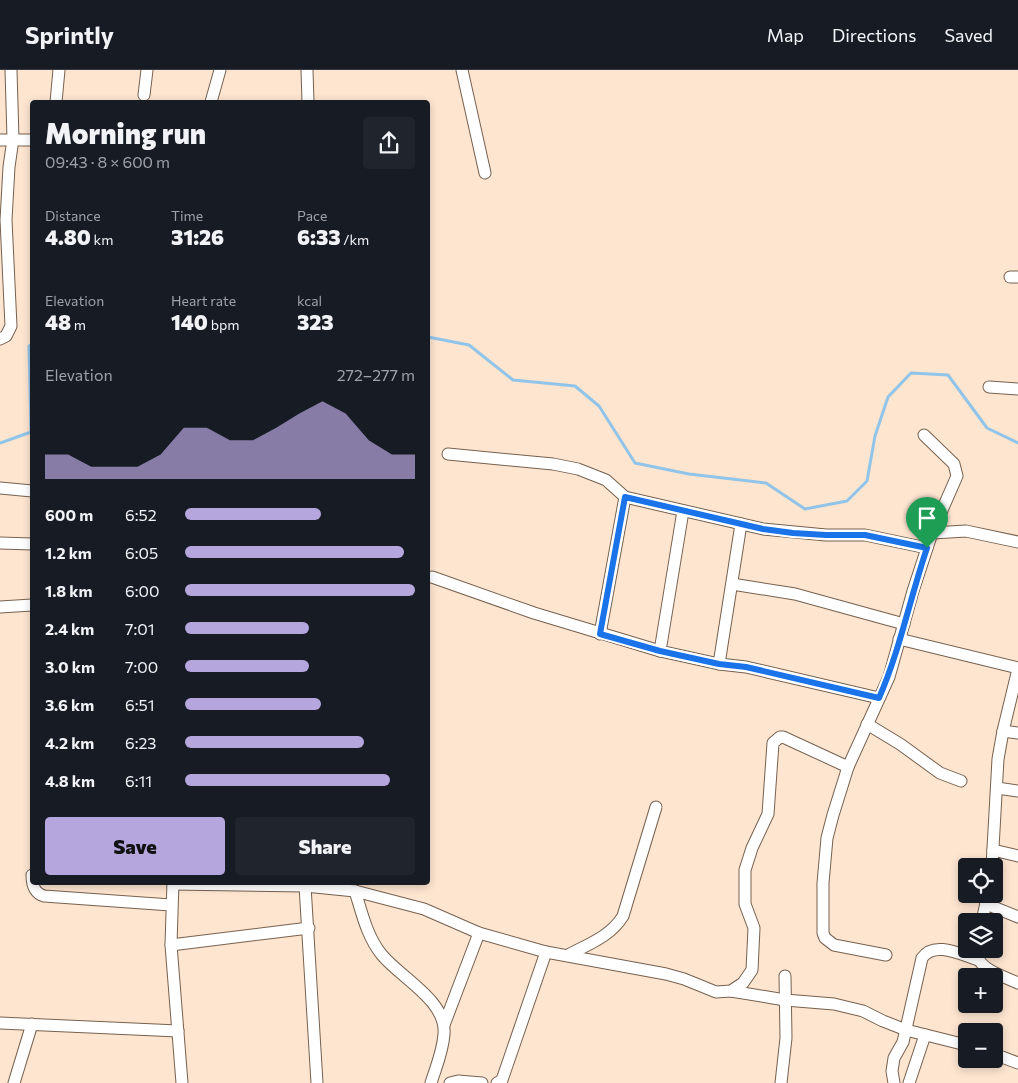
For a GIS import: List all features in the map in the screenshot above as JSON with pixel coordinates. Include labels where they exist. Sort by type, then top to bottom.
[{"type":"street","points":[[0,340],[6,336],[11,326],[6,220],[9,167],[13,139],[11,70]]},
{"type":"street","points":[[56,100],[59,70]]},
{"type":"street","points":[[144,95],[147,70]]},
{"type":"street","points":[[212,100],[220,70]]},
{"type":"street","points":[[307,70],[308,100]]},
{"type":"street","points":[[462,70],[484,173]]},
{"type":"street","points":[[0,92],[12,92]]},
{"type":"street","points":[[0,140],[30,140]]},
{"type":"street","points":[[988,387],[1018,389]]},
{"type":"street","points":[[886,955],[834,945],[825,938],[822,933],[822,883],[827,838],[848,767],[888,676],[932,533],[958,476],[954,464],[924,435]]},
{"type":"street","points":[[448,454],[553,464],[606,480],[625,497],[741,524],[793,533],[865,535],[927,548]]},
{"type":"street","points":[[0,488],[30,491]]},
{"type":"street","points":[[600,634],[625,497]]},
{"type":"street","points":[[660,651],[683,511]]},
{"type":"street","points":[[719,664],[741,524]]},
{"type":"street","points":[[932,533],[966,531],[1018,542]]},
{"type":"street","points":[[0,543],[30,544]]},
{"type":"street","points":[[432,577],[534,613],[660,651],[719,664],[746,667],[879,698]]},
{"type":"street","points":[[732,584],[795,594],[904,624]]},
{"type":"street","points":[[0,607],[30,605]]},
{"type":"street","points":[[900,639],[1018,669],[998,759],[992,858]]},
{"type":"street","points":[[867,724],[900,744],[940,773],[961,782]]},
{"type":"street","points":[[1003,731],[1018,733]]},
{"type":"street","points":[[731,990],[743,983],[752,970],[754,928],[745,904],[745,870],[752,848],[768,814],[773,743],[780,737],[783,737],[848,767]]},
{"type":"street","points":[[997,788],[1018,791]]},
{"type":"street","points":[[568,955],[606,935],[616,927],[623,916],[656,807]]},
{"type":"street","points":[[993,850],[1018,856]]},
{"type":"street","points":[[33,885],[39,894],[44,896],[171,905]]},
{"type":"street","points":[[173,885],[171,945],[182,1083]]},
{"type":"street","points":[[262,885],[306,886],[355,891],[424,909],[479,933],[546,952],[684,978],[716,992],[731,990],[785,1000],[834,1004],[863,1011],[906,1030],[958,1043]]},
{"type":"street","points":[[306,886],[317,1083]]},
{"type":"street","points":[[355,891],[374,943],[392,965],[430,1000],[441,1015],[444,1025]]},
{"type":"street","points":[[994,903],[1018,917]]},
{"type":"street","points":[[171,945],[309,928]]},
{"type":"street","points":[[431,1083],[442,1048],[444,1025],[479,933]]},
{"type":"street","points":[[894,1083],[892,1071],[894,1058],[903,1042],[922,958],[930,950],[958,951]]},
{"type":"street","points":[[499,1082],[546,952]]},
{"type":"street","points":[[981,958],[988,969],[1018,983]]},
{"type":"street","points":[[781,1083],[786,1038],[785,976]]},
{"type":"street","points":[[0,1022],[178,1032]]},
{"type":"street","points":[[14,1083],[32,1024]]},
{"type":"street","points":[[908,1083],[925,1034]]},
{"type":"street","points":[[1003,1057],[1018,1063]]},
{"type":"street","points":[[450,1083],[458,1081],[482,1083]]},
{"type":"waterway","points":[[430,337],[469,345],[513,380],[575,386],[599,406],[635,463],[689,474],[766,483],[805,509],[847,501],[867,481],[875,436],[888,397],[911,373],[948,375],[987,428],[1018,443]]},
{"type":"waterway","points":[[30,346],[30,389]]},
{"type":"waterway","points":[[0,443],[30,432]]},
{"type":"route","points":[[625,497],[763,529],[826,535],[865,535],[927,548],[888,676],[879,698],[746,667],[719,664],[660,651],[600,634],[625,497]]}]
